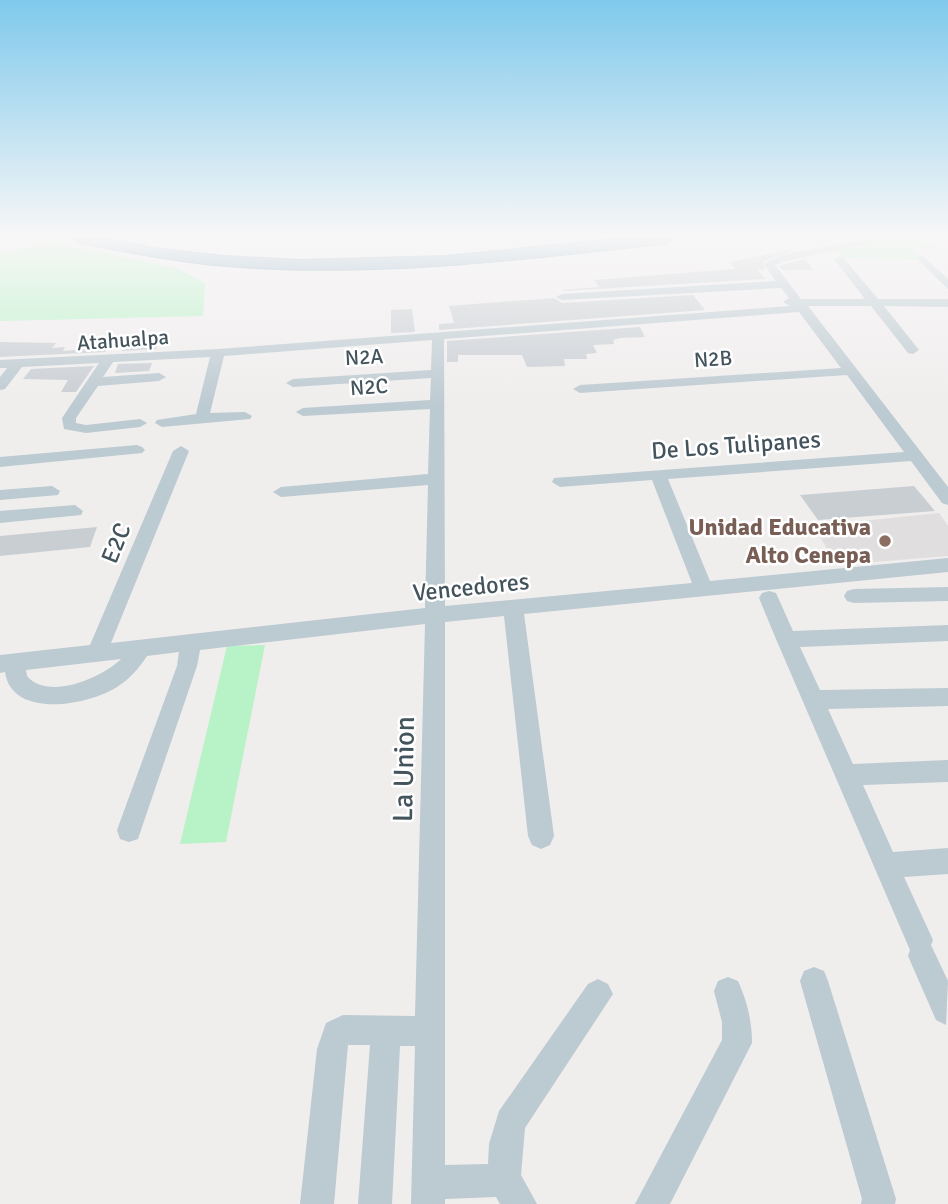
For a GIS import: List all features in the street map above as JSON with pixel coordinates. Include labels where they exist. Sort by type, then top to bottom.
[{"type":"street","points":[[562,297],[610,294]]},
{"type":"street","points":[[793,294],[948,499]]},
{"type":"street","points":[[868,294],[914,350]]},
{"type":"street","name":"Atahualpa","points":[[0,364],[218,353],[751,313],[801,305],[948,303]]},
{"type":"street","name":"La Union","points":[[428,1193],[438,335]]},
{"type":"street","points":[[202,418],[218,353]]},
{"type":"street","points":[[108,360],[69,418],[69,426],[86,429],[140,423]]},
{"type":"street","points":[[0,386],[17,364]]},
{"type":"street","name":"N2B","points":[[580,389],[850,371]]},
{"type":"street","name":"N2A","points":[[293,383],[437,374]]},
{"type":"street","points":[[93,382],[159,377]]},
{"type":"street","name":"N2C","points":[[303,412],[437,404]]},
{"type":"street","points":[[162,423],[245,416]]},
{"type":"street","points":[[0,463],[137,450]]},
{"type":"street","name":"E2C","points":[[97,653],[181,451]]},
{"type":"street","name":"De Los Tulipanes","points":[[560,482],[920,463],[948,469]]},
{"type":"street","points":[[659,477],[704,590]]},
{"type":"street","points":[[281,492],[435,479]]},
{"type":"street","points":[[0,495],[52,491]]},
{"type":"street","points":[[0,517],[75,511]]},
{"type":"street","points":[[941,565],[948,587]]},
{"type":"street","name":"Vencedores","points":[[8,663],[434,615],[941,565]]},
{"type":"street","points":[[854,596],[948,594]]},
{"type":"street","points":[[769,598],[947,1012]]},
{"type":"street","points":[[513,607],[541,836]]},
{"type":"street","points":[[786,639],[948,633]]},
{"type":"street","points":[[129,830],[187,666],[191,642]]},
{"type":"street","points":[[8,663],[26,690],[50,695],[103,685],[130,664],[141,648]]},
{"type":"street","points":[[812,700],[948,697]]},
{"type":"street","points":[[845,775],[948,771]]},
{"type":"street","points":[[885,865],[948,861]]},
{"type":"street","points":[[814,981],[879,1199],[878,1204]]},
{"type":"street","points":[[652,1204],[737,1043],[737,1022],[728,991]]},
{"type":"street","points":[[428,1193],[464,1183],[512,1192],[505,1144],[510,1122],[598,994]]},
{"type":"street","points":[[317,1204],[334,1040],[343,1030],[430,1031]]},
{"type":"street","points":[[375,1204],[386,1031]]},
{"type":"shaded area","name":"Unidad Educativa Alto Cenepa","points":[[939,513],[948,526],[948,556],[836,565],[814,526]]},
{"type":"green space","points":[[0,294],[204,294],[203,316],[0,321]]},
{"type":"green space","points":[[265,645],[226,842],[180,844],[227,646]]},
{"type":"building","points":[[693,295],[705,310],[439,330],[439,324],[454,323],[449,306],[554,298],[562,303]]},
{"type":"building","points":[[412,309],[415,332],[391,333],[391,310]]},
{"type":"building","points":[[640,327],[645,337],[620,338],[613,340],[614,344],[593,345],[597,353],[586,354],[587,359],[564,359],[565,366],[527,367],[522,355],[458,355],[458,362],[447,362],[447,341]]},
{"type":"building","points":[[136,337],[149,337],[144,345],[158,343],[156,349],[122,351],[125,342],[134,341]]},
{"type":"building","points":[[0,342],[56,343],[52,348],[65,347],[63,351],[109,347],[105,352],[0,357]]},
{"type":"building","points":[[152,363],[149,371],[115,373],[118,364]]},
{"type":"building","points":[[94,366],[76,392],[61,392],[68,380],[23,379],[31,369]]},
{"type":"building","points":[[914,486],[935,511],[818,520],[800,495]]},
{"type":"building","points":[[97,527],[90,547],[0,556],[0,536]]},
{"type":"place","name":"Unidad Educativa Alto Cenepa","points":[[885,541]]}]
